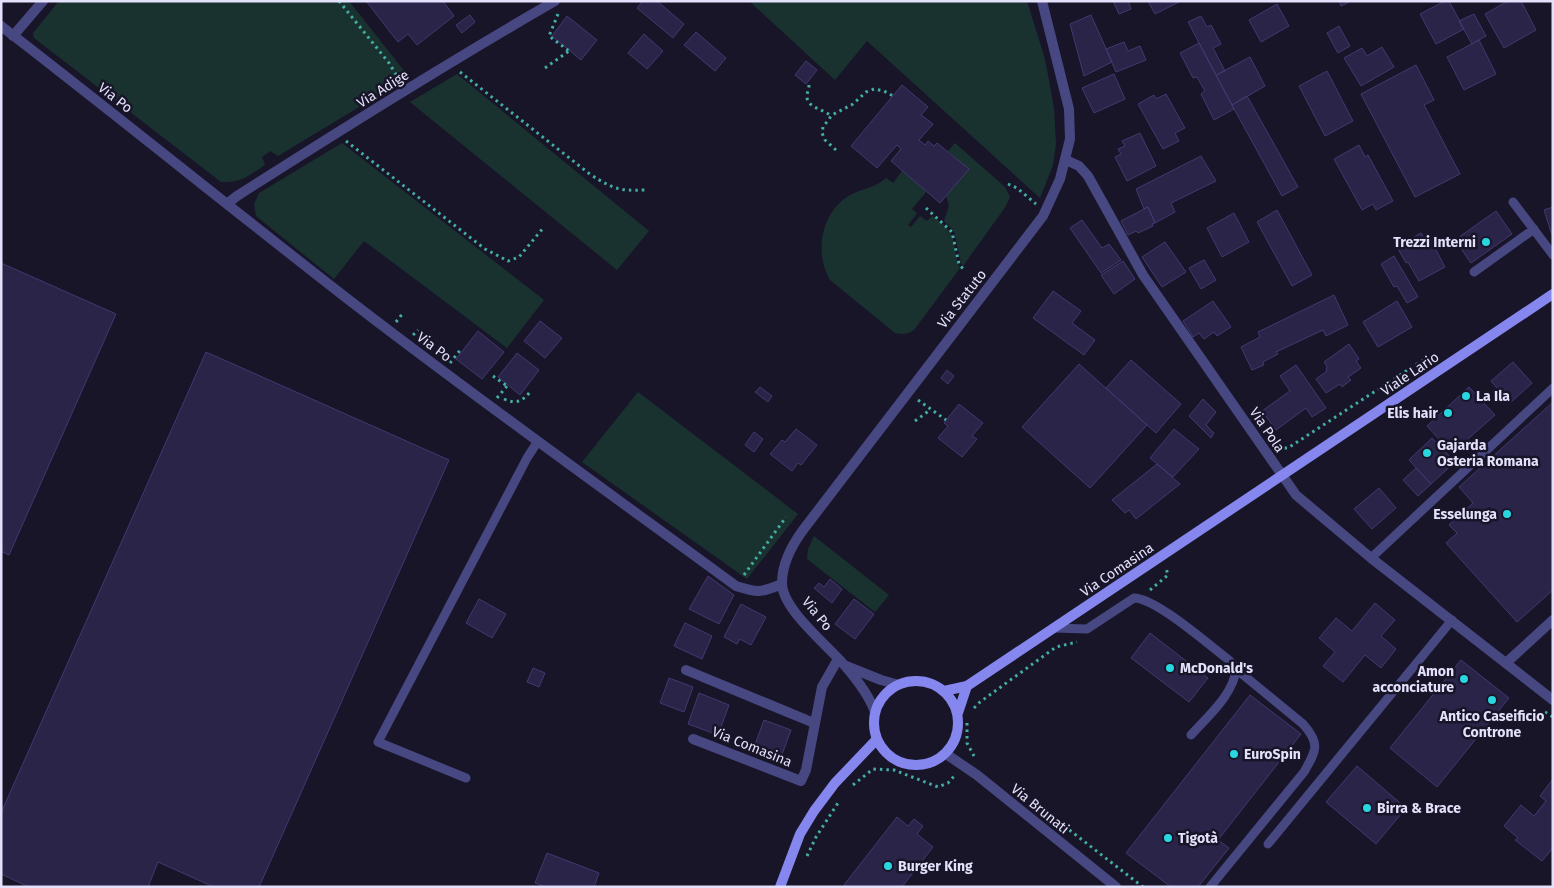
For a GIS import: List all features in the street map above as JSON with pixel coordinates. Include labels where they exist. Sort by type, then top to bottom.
[{"type":"main road","name":"Viale Lario","points":[[1282,476],[1553,294]]},
{"type":"main road","name":"Via Comasina","points":[[944,691],[967,686],[1282,476]]},
{"type":"main road","points":[[910,681],[934,684],[944,691],[953,701],[958,713],[959,728],[955,742],[946,754],[935,762],[914,766],[894,760],[884,751],[877,739],[874,726],[875,712],[880,701],[888,691],[910,681]]},
{"type":"main road","points":[[958,713],[967,686]]},
{"type":"main road","points":[[780,887],[800,834],[814,811],[835,783],[877,739]]},
{"type":"main road","points":[[860,758],[884,751]]},
{"type":"street","points":[[13,36],[43,1]]},
{"type":"street","name":"Via Adige","points":[[228,203],[362,118],[555,1]]},
{"type":"street","name":"Via Statuto","points":[[782,584],[785,563],[791,547],[1043,216],[1052,198],[1066,160],[1070,139],[1068,109],[1042,1]]},
{"type":"street","name":"Via Po","points":[[1,26],[228,203],[341,294],[736,586],[756,592],[782,584],[785,595],[798,617],[842,662],[870,698],[875,712]]},
{"type":"street","name":"Via Pola","points":[[1066,160],[1079,166],[1088,176],[1143,275],[1296,495],[1371,558],[1553,700]]},
{"type":"street","points":[[1506,662],[1553,620]]},
{"type":"street","name":"Via Po","points":[[842,662],[881,680],[899,685]]},
{"type":"street","name":"Via Comasina","points":[[693,738],[801,781],[806,770],[822,687],[842,662]]},
{"type":"street","points":[[686,670],[814,723]]},
{"type":"street","name":"Via Brunati","points":[[946,754],[1116,887]]},
{"type":"lane","points":[[1513,202],[1553,255]]},
{"type":"lane","points":[[1474,272],[1534,230]]},
{"type":"lane","points":[[1371,558],[1484,452],[1502,442],[1553,388]]},
{"type":"lane","points":[[466,778],[378,742],[527,458],[538,441]]},
{"type":"lane","points":[[1484,452],[1490,459]]},
{"type":"lane","points":[[1054,628],[1087,629],[1134,598],[1140,598],[1157,605],[1230,661],[1236,669],[1303,724],[1312,734],[1316,744],[1314,756],[1304,772],[1210,887]]},
{"type":"lane","points":[[1268,844],[1452,620]]},
{"type":"lane","points":[[1191,735],[1230,689],[1235,679],[1236,669]]},
{"type":"path","points":[[339,1],[396,76]]},
{"type":"path","points":[[545,68],[569,51],[549,36],[559,14]]},
{"type":"path","points":[[460,72],[591,175],[610,187],[624,191],[645,190]]},
{"type":"path","points":[[809,85],[807,94],[810,103],[815,108],[827,112],[831,116]]},
{"type":"path","points":[[836,150],[825,140],[822,133],[823,127],[831,116],[853,104],[866,92],[874,89],[884,91],[893,96]]},
{"type":"path","points":[[346,140],[485,249],[508,261],[519,257],[544,227]]},
{"type":"path","points":[[1008,184],[1017,188],[1036,204]]},
{"type":"path","points":[[926,208],[952,232],[959,264],[964,270]]},
{"type":"path","points":[[395,323],[403,313]]},
{"type":"path","points":[[449,364],[461,349]]},
{"type":"path","points":[[1262,447],[1288,448],[1420,362],[1443,352]]},
{"type":"path","points":[[494,376],[507,386],[500,395],[512,403],[520,401],[530,392]]},
{"type":"path","points":[[919,401],[946,420]]},
{"type":"path","points":[[915,421],[930,410]]},
{"type":"path","points":[[743,576],[786,517]]},
{"type":"path","points":[[1140,598],[1168,575],[1163,556]]},
{"type":"path","points":[[971,712],[980,702],[1056,647],[1081,641]]},
{"type":"path","points":[[968,719],[966,743],[972,755],[980,761]]},
{"type":"path","points":[[847,790],[873,769],[894,770],[938,787],[948,783],[972,755]]},
{"type":"path","points":[[804,862],[816,837],[842,798]]},
{"type":"path","points":[[1047,813],[1143,887]]},
{"type":"green space","points":[[59,1],[349,1],[409,77],[407,79],[401,74],[393,79],[394,86],[278,156],[270,151],[262,157],[265,165],[249,175],[240,180],[221,182],[34,38],[33,33]]},
{"type":"green space","points":[[749,1],[1027,1],[1045,59],[1054,108],[1056,144],[1053,165],[1040,198],[867,41],[835,80]]},
{"type":"green space","points":[[457,74],[649,231],[617,270],[410,102]]},
{"type":"green space","points":[[342,143],[544,300],[507,348],[364,241],[334,279],[256,216],[254,204],[259,193]]},
{"type":"green space","points":[[955,143],[1005,187],[1010,197],[1006,206],[963,266],[954,231],[944,221],[949,206],[946,195],[968,169],[948,151]]},
{"type":"green space","points":[[902,171],[927,191],[912,209],[917,213],[908,225],[911,227],[920,216],[927,221],[932,216],[940,222],[952,236],[960,268],[914,330],[903,334],[895,333],[830,280],[822,256],[824,231],[834,209],[854,193],[871,187],[886,178],[893,183]]},
{"type":"green space","points":[[638,392],[798,514],[747,579],[582,462]]},
{"type":"green space","points":[[814,536],[889,595],[875,612],[807,559],[808,549]]},
{"type":"building","points":[[366,1],[443,1],[454,16],[417,45],[408,34],[398,42]]},
{"type":"building","points":[[643,1],[657,1],[684,24],[673,38],[637,8]]},
{"type":"building","points":[[1113,1],[1128,1],[1131,9],[1119,14]]},
{"type":"building","points":[[1148,1],[1179,1],[1179,2],[1155,14]]},
{"type":"building","points":[[1339,1],[1351,1],[1341,6]]},
{"type":"building","points":[[1445,1],[1449,1],[1464,29],[1436,44],[1420,14]]},
{"type":"building","points":[[1508,1],[1521,1],[1536,30],[1504,48],[1485,14]]},
{"type":"building","points":[[1277,4],[1289,26],[1261,42],[1249,20]]},
{"type":"building","points":[[1474,14],[1486,36],[1472,44],[1459,21]]},
{"type":"building","points":[[470,15],[475,22],[462,33],[456,25]]},
{"type":"building","points":[[1091,15],[1112,62],[1084,76],[1070,24]]},
{"type":"building","points":[[567,16],[597,40],[581,60],[552,36]]},
{"type":"building","points":[[1201,16],[1207,27],[1211,25],[1221,44],[1213,48],[1225,71],[1216,75],[1188,22]]},
{"type":"building","points":[[1339,26],[1350,46],[1338,53],[1327,33]]},
{"type":"building","points":[[696,32],[726,58],[715,71],[684,45]]},
{"type":"building","points":[[644,34],[663,51],[647,69],[628,53]]},
{"type":"building","points":[[1479,40],[1496,74],[1464,90],[1447,57]]},
{"type":"building","points":[[1124,42],[1128,51],[1140,46],[1146,60],[1116,72],[1106,49]]},
{"type":"building","points":[[1199,43],[1234,109],[1214,120],[1201,94],[1205,91],[1197,77],[1193,78],[1180,53]]},
{"type":"building","points":[[1382,47],[1394,67],[1361,86],[1344,58],[1362,48],[1367,56]]},
{"type":"building","points":[[1250,57],[1265,86],[1232,105],[1216,75]]},
{"type":"building","points":[[806,61],[817,70],[806,84],[795,75]]},
{"type":"building","points":[[1416,65],[1434,100],[1424,105],[1460,174],[1415,197],[1361,94]]},
{"type":"building","points":[[1327,71],[1353,121],[1325,136],[1299,86]]},
{"type":"building","points":[[1114,74],[1125,99],[1094,113],[1082,88]]},
{"type":"building","points":[[902,85],[928,107],[921,115],[933,124],[919,140],[925,145],[928,141],[934,146],[937,143],[969,169],[940,203],[891,161],[901,149],[897,145],[877,168],[851,146]]},
{"type":"building","points":[[1166,94],[1185,128],[1175,133],[1179,141],[1163,149],[1138,104],[1154,95],[1156,99]]},
{"type":"building","points":[[1247,96],[1298,187],[1282,196],[1232,105]]},
{"type":"building","points":[[1140,133],[1156,166],[1127,181],[1115,157],[1121,154],[1118,149],[1125,146],[1122,141]]},
{"type":"building","points":[[1359,145],[1365,157],[1368,155],[1393,201],[1376,210],[1373,204],[1362,210],[1334,159]]},
{"type":"building","points":[[1201,156],[1216,181],[1171,203],[1175,212],[1155,223],[1148,207],[1144,209],[1136,189]]},
{"type":"building","points":[[1148,207],[1155,223],[1152,224],[1153,226],[1138,233],[1136,231],[1128,235],[1121,221]]},
{"type":"building","points":[[1553,207],[1553,238],[1544,210]]},
{"type":"building","points":[[1277,210],[1312,275],[1292,286],[1257,222]]},
{"type":"building","points":[[1496,211],[1512,234],[1471,263],[1455,240]]},
{"type":"building","points":[[1234,213],[1249,242],[1222,257],[1207,228]]},
{"type":"building","points":[[1082,220],[1102,248],[1109,244],[1121,260],[1101,273],[1070,228]]},
{"type":"building","points":[[1421,233],[1427,243],[1431,240],[1445,267],[1419,281],[1397,247]]},
{"type":"building","points":[[1165,242],[1186,272],[1162,287],[1142,257]]},
{"type":"building","points":[[1394,256],[1418,297],[1407,303],[1397,286],[1394,287],[1381,264]]},
{"type":"building","points":[[1204,260],[1216,280],[1201,289],[1189,268]]},
{"type":"building","points":[[1123,261],[1135,279],[1114,294],[1101,275]]},
{"type":"building","points":[[1,263],[116,314],[9,555],[1,551]]},
{"type":"building","points":[[1053,291],[1081,311],[1072,323],[1095,340],[1084,355],[1033,318]]},
{"type":"building","points":[[1334,295],[1348,325],[1326,336],[1323,330],[1276,352],[1278,354],[1263,362],[1264,365],[1252,370],[1241,347],[1260,337],[1258,332]]},
{"type":"building","points":[[1213,301],[1231,327],[1217,336],[1214,332],[1204,339],[1199,333],[1193,337],[1183,321]]},
{"type":"building","points":[[1397,301],[1412,327],[1378,347],[1363,322]]},
{"type":"building","points":[[540,321],[562,338],[545,358],[524,341]]},
{"type":"building","points":[[478,331],[504,352],[482,379],[456,359]]},
{"type":"building","points":[[1349,344],[1359,359],[1356,361],[1361,368],[1348,377],[1351,380],[1342,387],[1340,384],[1326,393],[1316,379],[1326,372],[1327,366],[1324,362]]},
{"type":"building","points":[[206,352],[449,460],[259,887],[214,887],[158,862],[148,887],[29,887],[1,874],[1,813]]},
{"type":"building","points":[[517,353],[539,370],[520,395],[498,377]]},
{"type":"building","points":[[1131,360],[1181,404],[1156,433],[1106,388]]},
{"type":"building","points":[[1513,362],[1532,383],[1510,403],[1491,381]]},
{"type":"building","points":[[1079,364],[1147,425],[1090,488],[1022,427]]},
{"type":"building","points":[[1296,365],[1326,408],[1312,417],[1306,408],[1276,430],[1262,411],[1290,391],[1280,376]]},
{"type":"building","points":[[947,370],[954,376],[948,384],[941,378]]},
{"type":"building","points":[[760,387],[772,396],[768,402],[755,392]]},
{"type":"building","points":[[1469,387],[1495,415],[1452,453],[1427,426]]},
{"type":"building","points":[[1203,399],[1216,412],[1206,425],[1214,433],[1211,438],[1189,416]]},
{"type":"building","name":"Esselunga","points":[[1553,402],[1553,590],[1517,622],[1446,543],[1457,533],[1449,525],[1473,503],[1459,487]]},
{"type":"building","points":[[959,404],[983,423],[972,436],[977,439],[962,457],[938,438],[948,426],[944,423]]},
{"type":"building","points":[[796,429],[817,445],[801,465],[798,463],[792,471],[770,454],[782,440],[785,442]]},
{"type":"building","points":[[1174,429],[1199,449],[1173,477],[1150,458]]},
{"type":"building","points":[[754,432],[763,439],[754,452],[745,445]]},
{"type":"building","points":[[1432,438],[1455,462],[1431,484],[1409,460]]},
{"type":"building","points":[[1157,464],[1180,484],[1136,519],[1129,510],[1125,513],[1112,500]]},
{"type":"building","points":[[1416,468],[1431,484],[1418,496],[1403,480]]},
{"type":"building","points":[[1379,488],[1396,508],[1372,529],[1354,509]]},
{"type":"building","points":[[708,576],[734,595],[719,624],[689,609]]},
{"type":"building","points":[[830,579],[842,589],[832,603],[814,588],[819,583],[824,587]]},
{"type":"building","points":[[479,599],[506,614],[492,638],[466,623]]},
{"type":"building","points":[[854,599],[874,614],[855,639],[835,624]]},
{"type":"building","points":[[1375,603],[1395,620],[1381,636],[1396,649],[1381,668],[1365,655],[1343,682],[1323,666],[1335,652],[1319,638],[1336,618],[1352,631]]},
{"type":"building","points":[[741,604],[766,617],[751,645],[740,639],[737,644],[724,637]]},
{"type":"building","points":[[685,623],[712,636],[702,659],[674,646]]},
{"type":"building","name":"McDonald's","points":[[1150,633],[1208,678],[1189,702],[1131,658]]},
{"type":"building","points":[[1461,660],[1509,698],[1437,787],[1390,748]]},
{"type":"building","points":[[533,668],[545,673],[539,687],[527,682]]},
{"type":"building","points":[[669,678],[693,687],[684,712],[660,703]]},
{"type":"building","points":[[699,693],[729,705],[718,735],[688,724]]},
{"type":"building","points":[[1250,695],[1301,734],[1218,840],[1229,848],[1198,887],[1171,887],[1126,853]]},
{"type":"building","points":[[764,720],[791,730],[780,760],[753,750]]},
{"type":"building","points":[[1357,766],[1406,808],[1376,844],[1326,802]]},
{"type":"building","points":[[1553,779],[1553,848],[1542,861],[1515,840],[1518,838],[1504,826],[1521,805],[1534,816],[1546,801],[1540,796]]},
{"type":"building","name":"Burger King","points":[[897,817],[908,826],[914,819],[923,826],[917,834],[933,847],[902,887],[847,887],[844,885]]},
{"type":"building","points":[[547,853],[599,873],[594,887],[546,887],[535,883]]},
{"type":"place","name":"Trezzi Interni","points":[[1486,242]]},
{"type":"place","name":"La Ila","points":[[1466,396]]},
{"type":"place","name":"Elis hair","points":[[1448,413]]},
{"type":"place","name":"Gajarda Osteria Romana","points":[[1427,453]]},
{"type":"place","name":"Esselunga","points":[[1507,514]]},
{"type":"place","name":"McDonald's","points":[[1170,668]]},
{"type":"place","name":"Amon acconciature","points":[[1464,679]]},
{"type":"place","name":"Antico Caseificio Controne","points":[[1492,700]]},
{"type":"place","name":"EuroSpin","points":[[1234,754]]},
{"type":"place","name":"Birra & Brace","points":[[1367,808]]},
{"type":"place","name":"Tigotà","points":[[1168,838]]},
{"type":"place","name":"Burger King","points":[[888,866]]}]
